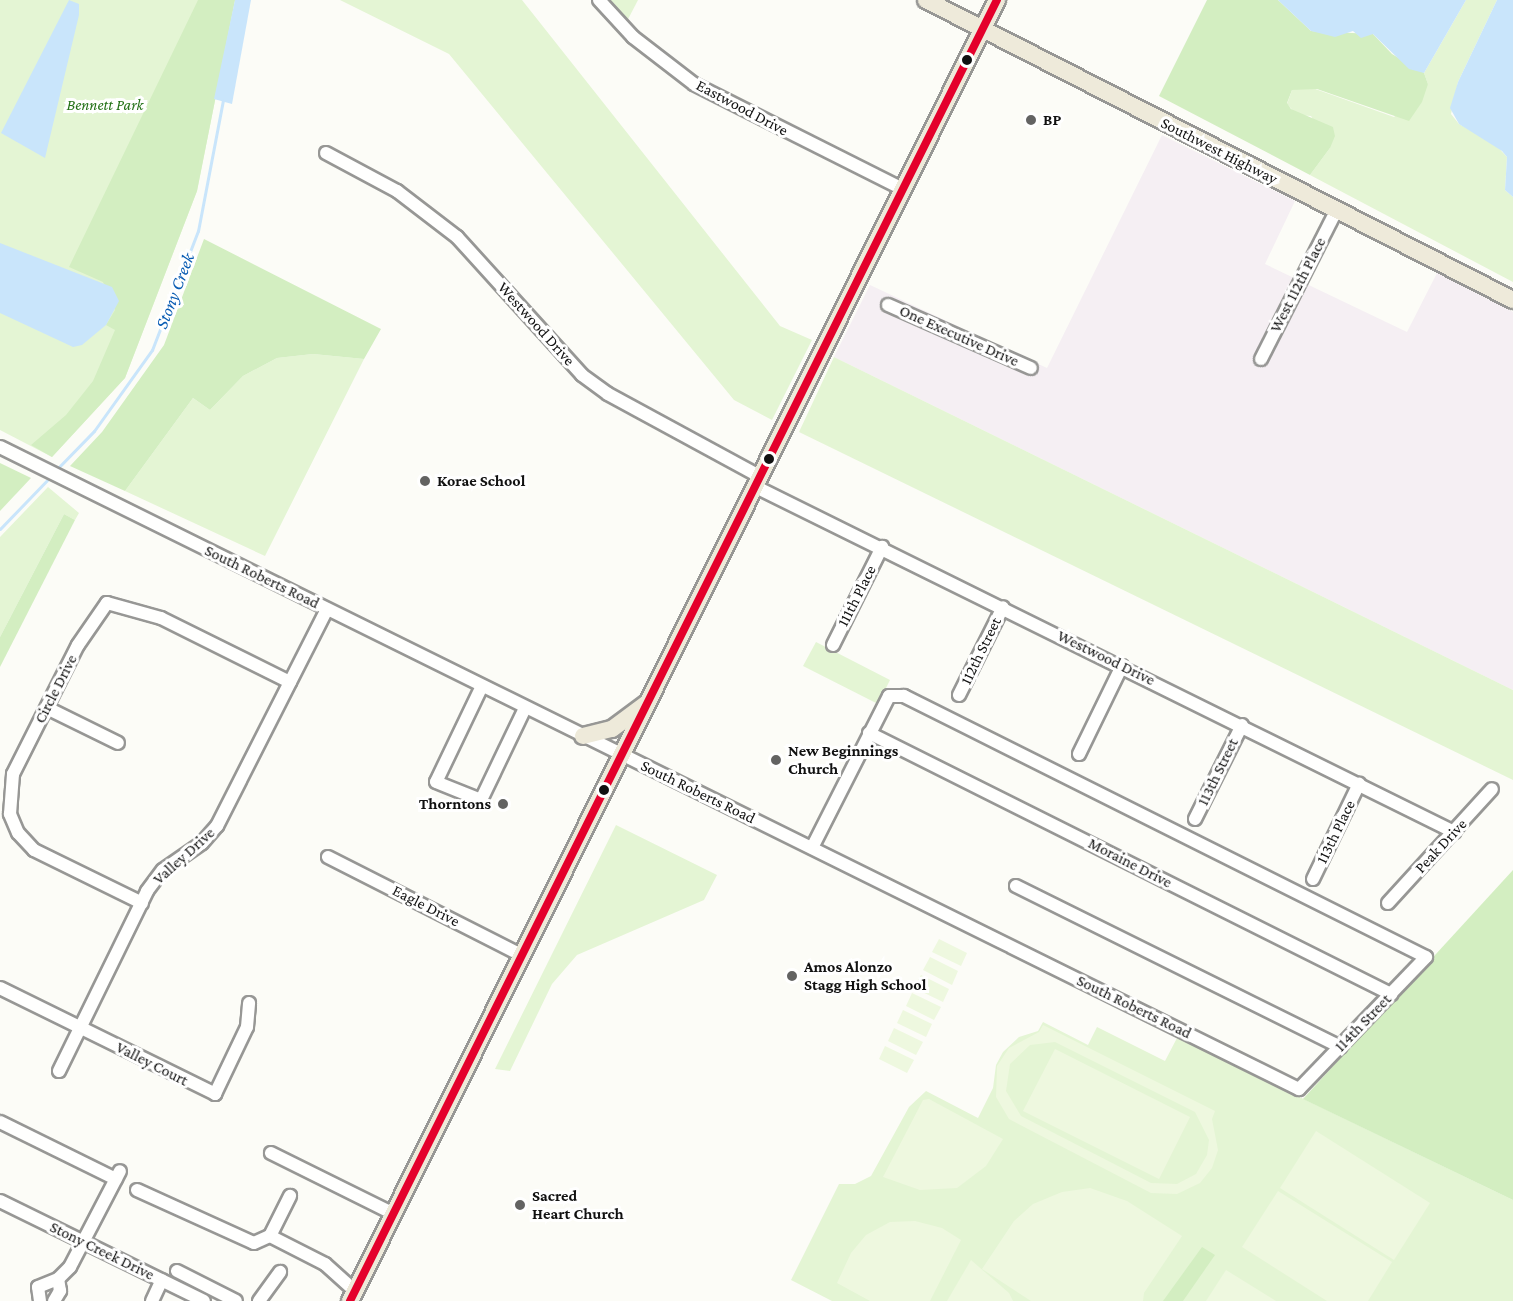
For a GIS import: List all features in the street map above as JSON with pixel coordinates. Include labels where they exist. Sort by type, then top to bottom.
[{"type":"main road","name":"Southwest Highway","points":[[926,0],[1513,300]]},
{"type":"main road","points":[[353,1296],[524,956],[997,0]]},
{"type":"main road","points":[[583,736],[617,726],[650,701]]},
{"type":"street","name":"Eastwood Drive","points":[[599,0],[633,37],[694,84],[903,189]]},
{"type":"street","name":"Westwood Drive","points":[[326,153],[397,191],[457,237],[591,381],[758,482],[882,547],[1454,832]]},
{"type":"street","name":"West 112th Place","points":[[1261,359],[1336,211]]},
{"type":"street","name":"One Executive Drive","points":[[888,305],[1031,368]]},
{"type":"street","name":"South Roberts Road","points":[[0,447],[1299,1089]]},
{"type":"street","name":"111th Place","points":[[833,645],[882,547]]},
{"type":"street","name":"Circle Drive","points":[[141,903],[34,849],[13,824],[9,805],[11,782],[78,645],[107,603],[160,618],[290,682]]},
{"type":"street","name":"112th Street","points":[[959,695],[1003,607]]},
{"type":"street","name":"Valley Drive","points":[[59,1071],[141,903],[164,870],[202,843],[217,826],[327,609]]},
{"type":"street","points":[[1079,754],[1122,666]]},
{"type":"street","points":[[482,686],[436,782],[481,800],[525,708]]},
{"type":"street","name":"114th Street","points":[[869,733],[889,696],[904,696],[1426,957],[1299,1089]]},
{"type":"street","points":[[47,708],[118,743]]},
{"type":"street","name":"113th Street","points":[[1195,819],[1242,725]]},
{"type":"street","points":[[812,848],[869,733]]},
{"type":"street","name":"Moraine Drive","points":[[869,733],[1391,994]]},
{"type":"street","name":"113th Place","points":[[1313,879],[1359,784]]},
{"type":"street","name":"Peak Drive","points":[[1388,903],[1492,789]]},
{"type":"street","name":"Eagle Drive","points":[[328,857],[524,956]]},
{"type":"street","points":[[1016,886],[1340,1047]]},
{"type":"street","name":"Valley Court","points":[[0,988],[215,1094],[248,1027],[249,1003]]},
{"type":"street","points":[[0,1122],[118,1175],[84,1243],[58,1279],[40,1284],[37,1291],[40,1301]]},
{"type":"street","points":[[271,1153],[394,1214]]},
{"type":"street","points":[[137,1190],[254,1243],[270,1236],[290,1196]]},
{"type":"street","name":"Stony Creek Drive","points":[[0,1201],[162,1280],[209,1297]]},
{"type":"street","points":[[270,1236],[325,1264],[353,1296]]},
{"type":"street","points":[[177,1271],[209,1297],[236,1301]]},
{"type":"street","points":[[259,1301],[280,1272]]},
{"type":"street","points":[[54,1301],[60,1291],[58,1279]]},
{"type":"street","points":[[152,1301],[162,1280]]},
{"type":"shaded area","points":[[1162,135],[1295,201],[1265,264],[1407,332],[1437,273],[1513,312],[1513,690],[834,357],[870,285],[1047,368]]},
{"type":"green space","name":"Bennett Park","points":[[0,0],[235,0],[197,191],[125,378],[52,457],[0,430]]},
{"type":"green space","points":[[198,0],[235,0],[197,191],[125,378],[52,457],[31,445],[66,415],[93,381],[115,330],[106,325],[115,310],[103,282],[69,267]]},
{"type":"green space","points":[[340,0],[522,0],[780,326],[812,340],[772,420],[734,400],[449,54]]},
{"type":"green space","points":[[599,0],[638,0],[624,27]]},
{"type":"green space","points":[[1207,0],[1278,0],[1311,31],[1373,34],[1392,54],[1424,73],[1428,84],[1422,102],[1409,121],[1317,89],[1292,90],[1287,103],[1291,109],[1333,127],[1335,136],[1330,148],[1310,175],[1159,96]]},
{"type":"green space","points":[[1466,0],[1497,0],[1458,82],[1451,114],[1459,124],[1494,143],[1507,157],[1505,190],[1513,197],[1513,282],[1310,175],[1330,148],[1311,116],[1297,115],[1287,104],[1292,90],[1307,86],[1394,117],[1428,84],[1424,73]]},
{"type":"green space","points":[[204,239],[381,329],[364,359],[313,354],[277,358],[243,376],[210,410],[193,398],[125,491],[70,466],[102,432],[164,345]]},
{"type":"green space","points":[[313,354],[364,359],[265,556],[125,491],[193,398],[210,410],[243,376],[277,358]]},
{"type":"green space","points":[[834,357],[1513,690],[1513,780],[799,432]]},
{"type":"green space","points":[[0,463],[31,478],[0,511]]},
{"type":"green space","points":[[48,487],[79,513],[75,520],[64,514],[0,637],[0,537]]},
{"type":"green space","points":[[64,514],[75,520],[0,667],[0,637]]},
{"type":"green space","points":[[816,642],[890,680],[878,704],[803,666]]},
{"type":"green space","points":[[616,825],[717,875],[704,900],[577,955],[552,984],[510,1071],[495,1069]]},
{"type":"green space","points":[[1513,870],[1513,1200],[1303,1099]]},
{"type":"green space","points":[[939,939],[967,953],[961,966],[932,952]]},
{"type":"green space","points":[[930,957],[958,971],[952,985],[923,970]]},
{"type":"green space","points":[[921,975],[949,989],[943,1002],[914,988]]},
{"type":"green space","points":[[912,993],[941,1007],[934,1020],[906,1006]]},
{"type":"green space","points":[[903,1010],[932,1024],[926,1037],[897,1023]]},
{"type":"green space","points":[[1043,1022],[1088,1045],[1097,1027],[1165,1061],[1177,1038],[1513,1200],[1513,1301],[832,1301],[791,1280],[839,1184],[855,1184],[871,1176],[909,1107],[926,1091],[978,1118],[993,1088],[996,1065],[1003,1052],[1019,1037],[1038,1031]]},
{"type":"green space","points":[[1043,1025],[1215,1111],[1212,1119],[1218,1150],[1212,1168],[1200,1183],[1177,1194],[1151,1193],[1009,1119],[996,1097],[997,1066],[1009,1048],[1039,1032]],"holes":[[[1055,1042],[1195,1112],[1209,1140],[1207,1155],[1196,1174],[1177,1184],[1151,1183],[1021,1116],[1006,1091],[1010,1064],[1030,1045]]]},
{"type":"green space","points":[[894,1028],[923,1042],[916,1055],[888,1041]]},
{"type":"green space","points":[[885,1046],[914,1060],[907,1073],[879,1059]]},
{"type":"green space","points":[[1055,1049],[1190,1117],[1159,1179],[1023,1111]]},
{"type":"green space","points":[[929,1099],[1003,1139],[986,1166],[957,1188],[920,1190],[883,1177],[923,1100]]},
{"type":"green space","points":[[1316,1131],[1430,1203],[1394,1260],[1280,1188]]},
{"type":"green space","points":[[1090,1188],[1127,1201],[1182,1236],[1144,1293],[1143,1301],[1031,1301],[982,1269],[1014,1221],[1033,1204],[1062,1192]]},
{"type":"green space","points":[[1278,1191],[1392,1262],[1368,1301],[1327,1301],[1242,1247]]},
{"type":"green space","points":[[915,1221],[942,1228],[961,1240],[930,1301],[870,1301],[837,1283],[851,1253],[866,1235],[890,1222]]},
{"type":"green space","points":[[1202,1247],[1215,1255],[1183,1301],[1163,1301]]},
{"type":"green space","points":[[971,1260],[1009,1293],[1013,1301],[947,1301]]},
{"type":"green space","points":[[1226,1270],[1276,1301],[1206,1301]]},
{"type":"water","points":[[69,0],[79,4],[79,15],[45,158],[1,133]]},
{"type":"water","points":[[235,0],[251,0],[232,104],[214,99]]},
{"type":"water","points":[[1278,0],[1466,0],[1424,73],[1409,69],[1373,34],[1361,38],[1353,31],[1335,37],[1311,31]]},
{"type":"water","points":[[1497,0],[1513,0],[1513,197],[1505,190],[1507,157],[1502,151],[1459,124],[1450,108],[1458,82]]},
{"type":"water","points":[[0,243],[112,287],[119,301],[106,325],[82,345],[73,347],[0,313]]},
{"type":"waterway","name":"Stony Creek","points":[[55,471],[94,431],[152,350],[198,231],[223,100]]},
{"type":"waterway","name":"Stony Creek","points":[[0,529],[51,476]]},
{"type":"transit line","points":[[350,1301],[997,0]]},
{"type":"place","name":"BP","points":[[1031,120]]},
{"type":"place","name":"Korae School","points":[[425,481]]},
{"type":"place","name":"New Beginnings Church","points":[[776,760]]},
{"type":"place","name":"Thorntons","points":[[503,804]]},
{"type":"place","name":"Amos Alonzo Stagg High School","points":[[792,976]]},
{"type":"place","name":"Sacred Heart Church","points":[[520,1205]]}]
